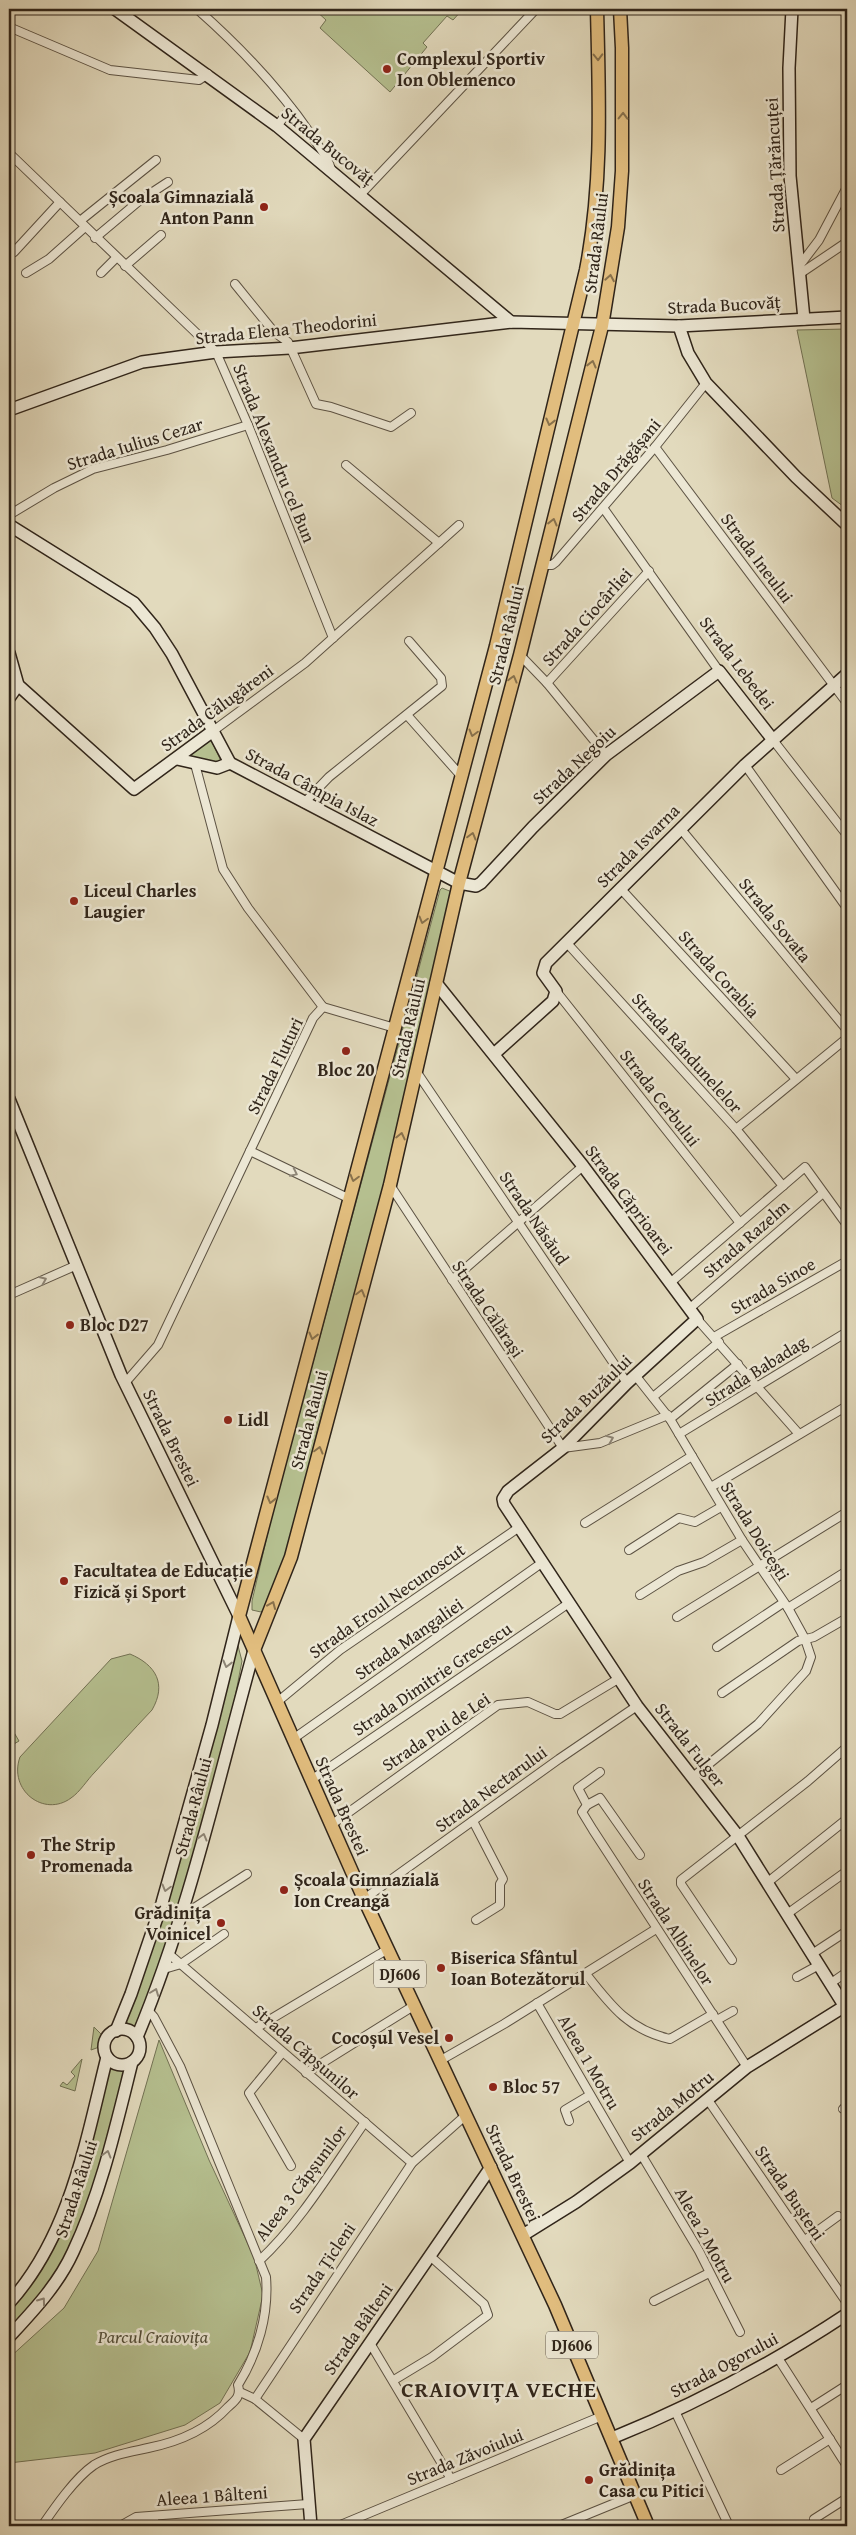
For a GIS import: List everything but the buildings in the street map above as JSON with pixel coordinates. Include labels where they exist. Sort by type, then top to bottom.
[{"type":"main road","name":"Strada Râului","points":[[239,1616],[348,1198],[462,777],[574,324],[591,246],[598,172],[597,9]]},
{"type":"main road","name":"Strada Râului","points":[[254,1650],[291,1557],[390,1185],[459,883],[520,655],[602,326],[618,227],[622,171],[622,48],[620,9]]},
{"type":"main road","name":"Strada Brestei","points":[[239,1616],[364,1899],[523,2235],[612,2438],[648,2526]]},
{"type":"street","name":"Strada Bucovăț","points":[[115,9],[208,74],[277,126],[511,322]]},
{"type":"street","points":[[197,9],[247,55],[291,108],[324,154],[331,170]]},
{"type":"street","points":[[360,194],[536,9]]},
{"type":"street","name":"Strada Țărăncuței","points":[[792,9],[789,53],[790,176],[804,319]]},
{"type":"street","points":[[9,28],[110,70],[198,80],[208,74]]},
{"type":"street","points":[[277,126],[291,108]]},
{"type":"street","name":"Strada Alexandru cel Bun","points":[[9,153],[95,238],[216,352],[248,425],[333,638]]},
{"type":"street","points":[[26,273],[49,259],[82,224],[156,160]]},
{"type":"street","points":[[95,238],[139,201],[168,182]]},
{"type":"street","points":[[800,269],[819,240],[847,187]]},
{"type":"street","points":[[14,252],[60,202]]},
{"type":"street","points":[[125,266],[162,235]]},
{"type":"street","points":[[800,269],[847,242]]},
{"type":"street","points":[[101,273],[116,258]]},
{"type":"street","points":[[235,284],[272,330],[286,340],[316,404],[332,406],[391,427],[411,413]]},
{"type":"street","name":"Strada Bucovăț","points":[[574,324],[679,326],[847,317]]},
{"type":"street","name":"Strada Elena Theodorini","points":[[9,410],[142,362],[216,352],[290,348],[511,322],[574,324]]},
{"type":"street","points":[[679,326],[688,353],[706,383],[796,477],[847,526]]},
{"type":"street","name":"Strada Drăgășani","points":[[542,565],[552,566],[604,509],[706,383]]},
{"type":"street","name":"Strada Iulius Cezar","points":[[9,515],[54,488],[93,469],[248,425]]},
{"type":"street","name":"Strada Ineului","points":[[655,447],[847,703]]},
{"type":"street","points":[[346,464],[439,543]]},
{"type":"street","name":"Strada Lebedei","points":[[604,509],[719,671],[847,836]]},
{"type":"street","name":"Strada Câmpia Islaz","points":[[9,525],[134,603],[155,628],[172,654],[230,763],[435,873],[459,883]]},
{"type":"street","name":"Strada Călugăreni","points":[[18,685],[134,789],[282,682],[459,525]]},
{"type":"street","name":"Strada Ciocârliei","points":[[547,684],[649,571]]},
{"type":"street","points":[[304,803],[329,777],[439,689],[443,682],[409,641]]},
{"type":"street","points":[[9,653],[18,685],[9,698]]},
{"type":"street","points":[[520,655],[547,684],[606,755]]},
{"type":"street","name":"Strada Negoiu","points":[[459,883],[476,886],[481,882],[533,827],[606,755],[719,671]]},
{"type":"street","name":"Strada Isvarna","points":[[556,991],[543,973],[544,968],[566,942],[745,765],[835,687],[847,674]]},
{"type":"street","points":[[407,715],[462,777]]},
{"type":"street","points":[[177,759],[217,768],[230,763]]},
{"type":"street","name":"Strada Fluturi","points":[[125,1384],[158,1345],[313,1018],[323,1007],[248,908],[223,869],[195,764]]},
{"type":"street","points":[[745,765],[847,908]]},
{"type":"street","name":"Strada Sovata","points":[[680,828],[847,1030]]},
{"type":"street","name":"Strada Corabia","points":[[620,888],[796,1079]]},
{"type":"street","name":"Strada Rândunelelor","points":[[566,942],[736,1129],[783,1186]]},
{"type":"street","name":"Strada Căprioarei","points":[[436,983],[583,1166],[697,1319],[799,1434]]},
{"type":"street","points":[[494,1054],[553,1001],[556,991]]},
{"type":"street","name":"Strada Cerbului","points":[[556,991],[740,1223]]},
{"type":"street","points":[[323,1007],[394,1028]]},
{"type":"street","points":[[736,1129],[847,1038]]},
{"type":"street","name":"Strada Năsăud","points":[[416,1071],[519,1222],[631,1379]]},
{"type":"street","name":"Strada Brestei","points":[[9,1099],[125,1384],[239,1616]]},
{"type":"street","points":[[250,1151],[348,1198]]},
{"type":"street","points":[[452,1280],[583,1166]]},
{"type":"street","points":[[670,1283],[805,1167],[847,1225]]},
{"type":"street","name":"Strada Călărași","points":[[390,1185],[563,1448]]},
{"type":"street","name":"Strada Razelm","points":[[689,1309],[823,1192]]},
{"type":"street","name":"Strada Sinoe","points":[[653,1397],[717,1340],[847,1261]]},
{"type":"street","points":[[9,1294],[77,1265]]},
{"type":"street","name":"Strada Buzăului","points":[[504,1504],[503,1499],[508,1491],[563,1448],[631,1379],[697,1319]]},
{"type":"street","name":"Strada Babadag","points":[[679,1434],[847,1332]]},
{"type":"street","points":[[563,1448],[600,1443],[669,1417],[738,1364]]},
{"type":"street","name":"Strada Doicești","points":[[631,1379],[653,1397],[669,1417],[742,1540],[805,1639],[811,1657],[801,1677],[758,1724],[694,1776]]},
{"type":"street","points":[[710,1487],[847,1406]]},
{"type":"street","points":[[584,1523],[692,1456]]},
{"type":"street","name":"Strada Fulger","points":[[504,1504],[518,1528],[543,1562],[637,1706],[694,1776],[738,1836],[846,2008]]},
{"type":"street","points":[[629,1550],[679,1518],[695,1522],[722,1507]]},
{"type":"street","points":[[677,1617],[847,1512]]},
{"type":"street","name":"Strada Eroul Necunoscut","points":[[276,1703],[340,1650],[518,1528]]},
{"type":"street","points":[[640,1595],[678,1571],[704,1562],[742,1540]]},
{"type":"street","name":"Strada Mangaliei","points":[[293,1739],[543,1562]]},
{"type":"street","points":[[717,1647],[847,1571]]},
{"type":"street","points":[[227,1592],[241,1592],[248,1586]]},
{"type":"street","name":"Strada Dimitrie Grecescu","points":[[311,1780],[570,1603]]},
{"type":"street","name":"Strada Râului","points":[[9,2303],[36,2267],[64,2212],[87,2138],[107,2057],[105,2042],[116,2031],[131,1994],[162,1903],[212,1725],[239,1616]]},
{"type":"street","points":[[722,1693],[798,1641],[847,1618]]},
{"type":"street","name":"Strada Râului","points":[[9,2337],[39,2306],[73,2253],[93,2203],[132,2062],[139,2053],[140,2045],[137,2037],[164,1969],[182,1912],[254,1650]]},
{"type":"street","name":"Strada Pui de Lei","points":[[331,1824],[498,1705],[528,1702],[555,1714],[560,1714],[618,1679]]},
{"type":"street","name":"Strada Nectarului","points":[[364,1899],[559,1758],[637,1706]]},
{"type":"street","points":[[732,1960],[681,1884],[681,1880],[686,1874],[738,1836],[847,1747]]},
{"type":"street","points":[[600,1772],[578,1788],[587,1805],[600,1798],[640,1855]]},
{"type":"street","name":"Strada Albinelor","points":[[587,1805],[582,1812],[747,2067]]},
{"type":"street","points":[[768,1882],[847,1819]]},
{"type":"street","points":[[473,1822],[503,1879],[500,1884],[500,1905],[476,1920]]},
{"type":"street","points":[[787,1914],[847,1871]]},
{"type":"street","points":[[182,1912],[194,1908],[247,1874]]},
{"type":"street","points":[[441,2060],[586,1974],[656,1929]]},
{"type":"street","points":[[812,1954],[847,1931]]},
{"type":"street","points":[[164,1969],[181,1964],[224,1934]]},
{"type":"street","points":[[256,2028],[388,1949]]},
{"type":"street","name":"Strada Căpșunilor","points":[[169,1954],[256,2028],[282,2053],[412,2162]]},
{"type":"street","points":[[797,1977],[819,1965]]},
{"type":"street","points":[[831,1983],[847,1972]]},
{"type":"street","points":[[586,1974],[614,2008],[638,2029],[661,2037],[670,2039],[715,2017],[733,2011]]},
{"type":"street","name":"Aleea 1 Motru","points":[[537,2003],[630,2163]]},
{"type":"street","points":[[306,2073],[415,2006]]},
{"type":"street","name":"Strada Motru","points":[[523,2235],[576,2202],[630,2163],[747,2067],[846,2008]]},
{"type":"street","points":[[148,2010],[154,2017],[180,2066],[266,2276],[267,2296],[256,2348],[250,2365],[238,2385],[240,2392]]},
{"type":"street","points":[[116,2031],[127,2030],[137,2037]]},
{"type":"street","points":[[282,2053],[249,2093],[291,2166]]},
{"type":"street","points":[[107,2057],[120,2065],[132,2062]]},
{"type":"street","points":[[569,2121],[565,2110],[590,2095]]},
{"type":"street","name":"Strada Bușteni","points":[[708,2100],[847,2303]]},
{"type":"street","name":"Strada Țicleni","points":[[256,2398],[412,2162],[466,2115]]},
{"type":"street","name":"Aleea 3 Căpșunilor","points":[[259,2262],[306,2206],[365,2122]]},
{"type":"street","name":"Aleea 2 Motru","points":[[641,2154],[709,2273],[740,2332]]},
{"type":"street","name":"Strada Bâlteni","points":[[304,2439],[491,2167]]},
{"type":"street","points":[[805,2240],[838,2216]]},
{"type":"street","points":[[394,2380],[432,2357],[488,2315],[484,2304],[430,2256]]},
{"type":"street","points":[[654,2301],[709,2273]]},
{"type":"street","name":"Strada Ogorului","points":[[612,2438],[675,2411],[778,2358],[847,2314]]},
{"type":"street","points":[[370,2343],[394,2380],[451,2479]]},
{"type":"street","points":[[778,2358],[830,2439],[845,2455],[847,2466]]},
{"type":"street","points":[[811,2408],[847,2385]]},
{"type":"street","points":[[240,2392],[256,2398],[304,2439],[311,2526]]},
{"type":"street","points":[[42,2526],[82,2475],[95,2465],[123,2453],[171,2443],[194,2433],[216,2420],[240,2392]]},
{"type":"street","points":[[675,2411],[729,2526]]},
{"type":"street","name":"Strada Zăvoiului","points":[[338,2526],[602,2416]]},
{"type":"street","points":[[781,2470],[830,2439]]},
{"type":"street","points":[[559,2526],[635,2495]]},
{"type":"street","points":[[814,2519],[847,2498]]},
{"type":"street","name":"Aleea 1 Bâlteni","points":[[120,2526],[136,2517],[308,2504]]},
{"type":"street","points":[[154,2516],[154,2526]]},
{"type":"green space","name":"Complexul Sportiv Ion Oblemenco","points":[[314,9],[463,9],[453,20],[447,16],[423,43],[427,47],[390,92],[320,28],[326,20]]},
{"type":"green space","points":[[847,329],[847,509],[832,498],[797,330]]},
{"type":"green space","points":[[210,738],[221,761],[220,763],[190,758],[189,756]]},
{"type":"green space","points":[[442,888],[452,892],[381,1201],[319,1424],[283,1569],[266,1607],[261,1612],[252,1610],[252,1601],[272,1515]]},
{"type":"green space","points":[[237,1642],[242,1661],[229,1728],[178,1910],[138,2029],[126,2022],[166,1905]]},
{"type":"green space","points":[[130,1654],[147,1664],[156,1676],[159,1692],[152,1710],[71,1798],[61,1803],[50,1805],[40,1803],[24,1790],[19,1780],[20,1757],[111,1659]]},
{"type":"green space","points":[[9,1724],[19,1741],[9,1747]]},
{"type":"green space","points":[[94,2027],[103,2036],[102,2046],[91,2050]]},
{"type":"green space","name":"Parcul Craiovița","points":[[159,2040],[209,2160],[254,2257],[263,2295],[250,2352],[220,2403],[185,2425],[95,2453],[9,2463],[9,2358],[64,2308],[98,2251]]},
{"type":"green space","points":[[82,2059],[75,2091],[60,2086],[63,2082],[67,2085],[75,2076],[71,2072]]},
{"type":"green space","points":[[110,2067],[126,2072],[97,2176],[85,2210],[71,2243],[54,2274],[34,2303],[9,2329],[9,2310],[41,2270],[60,2235],[76,2192]]},
{"type":"place","name":"Complexul Sportiv Ion Oblemenco","points":[[387,69]]},
{"type":"place","name":"Școala Gimnazială Anton Pann","points":[[264,207]]},
{"type":"place","name":"Liceul Charles Laugier","points":[[74,901]]},
{"type":"place","name":"Bloc 20","points":[[346,1051]]},
{"type":"place","name":"Bloc D27","points":[[70,1325]]},
{"type":"place","name":"Lidl","points":[[228,1420]]},
{"type":"place","name":"Facultatea de Educație Fizică și Sport","points":[[64,1581]]},
{"type":"place","name":"The Strip Promenada","points":[[31,1855]]},
{"type":"place","name":"Școala Gimnazială Ion Creangă","points":[[284,1890]]},
{"type":"place","name":"Grădinița Voinicel","points":[[221,1923]]},
{"type":"place","name":"Biserica Sfântul Ioan Botezătorul","points":[[441,1968]]},
{"type":"place","name":"Cocoșul Vesel","points":[[449,2038]]},
{"type":"place","name":"Bloc 57","points":[[493,2087]]},
{"type":"place","name":"Grădinița Casa cu Pitici","points":[[589,2480]]},
{"type":"district","name":"CRAIOVIȚA VECHE","points":[[499,2389]]}]
